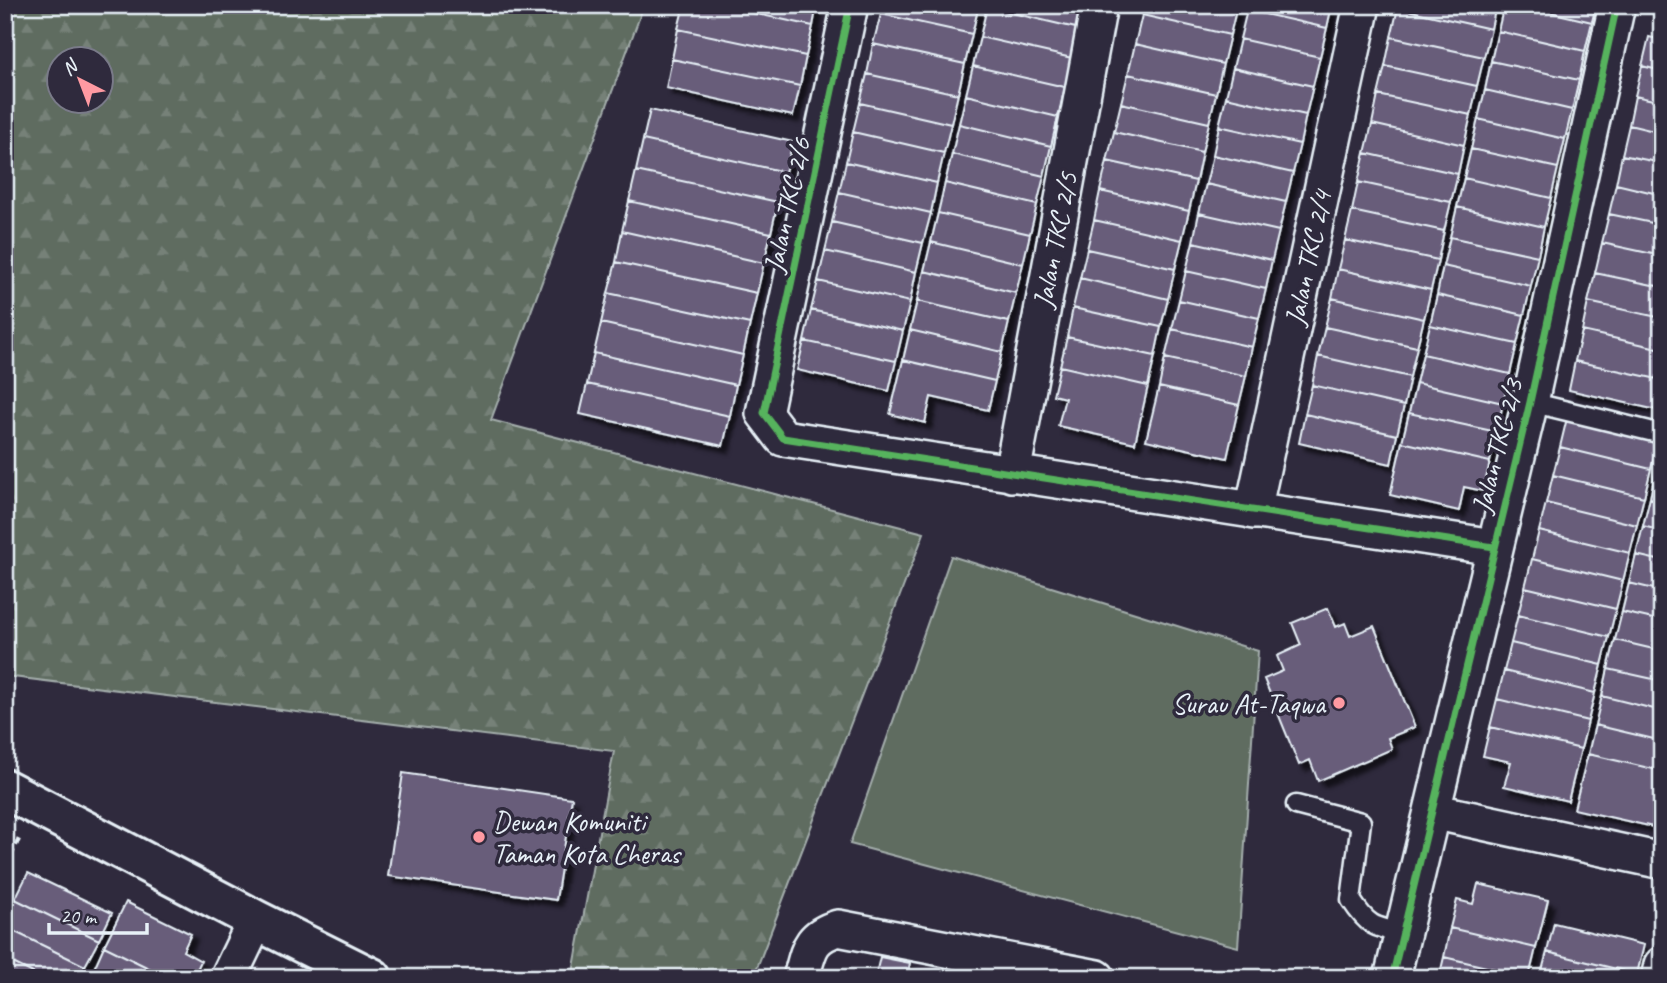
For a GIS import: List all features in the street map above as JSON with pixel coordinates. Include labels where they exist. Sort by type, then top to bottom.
[{"type":"street","name":"Jalan TKC 2/6","points":[[850,5],[764,413],[783,438],[1012,474]]},
{"type":"street","name":"Jalan TKC 2/5","points":[[1012,474],[1099,5]]},
{"type":"street","name":"Jalan TKC 2/4","points":[[1253,511],[1362,5]]},
{"type":"street","name":"Jalan TKC 2/3","points":[[1392,978],[1530,402],[1617,5]]},
{"type":"street","points":[[1012,474],[1494,547]]},
{"type":"street","points":[[5,789],[372,978]]},
{"type":"street","points":[[1432,811],[1662,860]]},
{"type":"street","points":[[228,978],[256,920]]},
{"type":"street","points":[[801,978],[811,945],[822,932],[838,928],[1058,974],[1097,978]]},
{"type":"lane","points":[[1530,402],[1662,434]]},
{"type":"lane","points":[[1296,805],[1361,822],[1351,900],[1363,919],[1378,928],[1403,933]]},
{"type":"green space","points":[[5,5],[644,5],[491,420],[924,533],[753,978],[572,978],[614,751],[5,676]]},
{"type":"green space","points":[[951,556],[1258,651],[1238,947],[850,844]]},
{"type":"building","points":[[684,5],[715,5],[813,26],[806,56],[678,29]]},
{"type":"building","points":[[715,5],[817,5],[813,26]]},
{"type":"building","points":[[883,5],[979,5],[972,34],[881,14]]},
{"type":"building","points":[[987,5],[1085,5],[1080,29]]},
{"type":"building","points":[[1144,5],[1237,6],[1230,35],[1142,15]]},
{"type":"building","points":[[1248,5],[1332,5],[1327,28],[1247,10]]},
{"type":"building","points":[[1399,5],[1496,5],[1491,29],[1398,8]]},
{"type":"building","points":[[1504,5],[1520,5],[1592,22],[1585,51],[1498,31]]},
{"type":"building","points":[[1520,5],[1596,5],[1592,22]]},
{"type":"building","points":[[987,7],[1080,29],[1072,58],[980,37]]},
{"type":"building","points":[[1398,8],[1491,29],[1484,57],[1391,37]]},
{"type":"building","points":[[1247,10],[1327,28],[1320,57],[1240,39]]},
{"type":"building","points":[[881,14],[972,34],[965,64],[873,44]]},
{"type":"building","points":[[1142,15],[1230,35],[1223,64],[1135,44]]},
{"type":"building","points":[[678,29],[806,56],[800,86],[672,59]]},
{"type":"building","points":[[1498,31],[1585,51],[1579,80],[1491,61]]},
{"type":"building","points":[[980,37],[1072,58],[1065,87],[973,66]]},
{"type":"building","points":[[1391,37],[1484,57],[1477,86],[1385,66]]},
{"type":"building","points":[[1649,37],[1662,40],[1662,71],[1642,66]]},
{"type":"building","points":[[1240,39],[1320,57],[1313,86],[1233,68]]},
{"type":"building","points":[[873,44],[965,64],[958,94],[867,74]]},
{"type":"building","points":[[1135,44],[1223,64],[1216,94],[1128,74]]},
{"type":"building","points":[[672,59],[800,86],[793,116],[666,88]]},
{"type":"building","points":[[1491,61],[1579,80],[1572,110],[1485,90]]},
{"type":"building","points":[[973,66],[1065,87],[1058,117],[966,95]]},
{"type":"building","points":[[1385,66],[1477,86],[1471,115],[1378,95]]},
{"type":"building","points":[[1642,66],[1662,71],[1662,102],[1635,96]]},
{"type":"building","points":[[1233,68],[1313,86],[1306,115],[1226,97]]},
{"type":"building","points":[[867,74],[958,94],[951,124],[860,103]]},
{"type":"building","points":[[1128,74],[1216,94],[1209,123],[1121,103]]},
{"type":"building","points":[[1485,90],[1572,110],[1565,139],[1478,119]]},
{"type":"building","points":[[966,95],[1058,117],[1051,146],[959,124]]},
{"type":"building","points":[[1378,95],[1471,115],[1464,145],[1372,124]]},
{"type":"building","points":[[1635,96],[1662,102],[1662,133],[1629,125]]},
{"type":"building","points":[[1226,97],[1306,115],[1300,144],[1219,126]]},
{"type":"building","points":[[860,103],[951,124],[944,153],[853,132]]},
{"type":"building","points":[[1121,103],[1209,123],[1202,152],[1114,132]]},
{"type":"building","points":[[650,110],[793,142],[785,172],[643,140]]},
{"type":"building","points":[[1478,119],[1565,139],[1558,168],[1471,149]]},
{"type":"building","points":[[959,124],[1051,146],[1044,176],[952,154]]},
{"type":"building","points":[[1372,124],[1464,145],[1458,174],[1365,153]]},
{"type":"building","points":[[1629,125],[1662,133],[1662,163],[1622,155]]},
{"type":"building","points":[[1219,126],[1300,144],[1293,173],[1213,155]]},
{"type":"building","points":[[853,132],[944,153],[937,183],[846,162]]},
{"type":"building","points":[[1114,132],[1202,152],[1196,181],[1107,161]]},
{"type":"building","points":[[643,140],[785,172],[778,202],[636,171]]},
{"type":"building","points":[[1471,149],[1558,168],[1551,198],[1464,178]]},
{"type":"building","points":[[1365,153],[1458,174],[1451,202],[1358,182]]},
{"type":"building","points":[[952,154],[1044,176],[1037,205],[945,183]]},
{"type":"building","points":[[1213,155],[1293,173],[1286,202],[1206,184]]},
{"type":"building","points":[[1622,155],[1662,163],[1662,195],[1616,184]]},
{"type":"building","points":[[1107,161],[1196,181],[1189,211],[1100,191]]},
{"type":"building","points":[[846,162],[937,183],[931,213],[839,192]]},
{"type":"building","points":[[636,171],[778,202],[771,233],[629,201]]},
{"type":"building","points":[[1464,178],[1551,198],[1544,227],[1457,207]]},
{"type":"building","points":[[1358,182],[1451,202],[1444,231],[1352,211]]},
{"type":"building","points":[[945,183],[1037,205],[1030,234],[938,213]]},
{"type":"building","points":[[1206,184],[1286,202],[1279,231],[1199,213]]},
{"type":"building","points":[[1616,184],[1662,195],[1662,225],[1609,214]]},
{"type":"building","points":[[1100,191],[1189,211],[1182,240],[1094,220]]},
{"type":"building","points":[[839,192],[931,213],[923,243],[832,222]]},
{"type":"building","points":[[629,201],[771,233],[764,263],[622,231]]},
{"type":"building","points":[[1457,207],[1544,227],[1538,256],[1450,237]]},
{"type":"building","points":[[1352,211],[1444,231],[1438,260],[1345,240]]},
{"type":"building","points":[[938,213],[1030,234],[1023,264],[931,242]]},
{"type":"building","points":[[1199,213],[1279,231],[1272,260],[1193,242]]},
{"type":"building","points":[[1609,214],[1662,225],[1662,256],[1602,243]]},
{"type":"building","points":[[1094,220],[1182,240],[1175,269],[1087,249]]},
{"type":"building","points":[[832,222],[923,243],[916,272],[825,251]]},
{"type":"building","points":[[622,231],[764,263],[757,293],[616,262]]},
{"type":"building","points":[[1450,237],[1538,256],[1531,286],[1443,266]]},
{"type":"building","points":[[1345,240],[1438,260],[1431,290],[1338,269]]},
{"type":"building","points":[[931,242],[1023,264],[1016,293],[924,271]]},
{"type":"building","points":[[1193,242],[1272,260],[1266,289],[1186,271]]},
{"type":"building","points":[[1602,243],[1662,256],[1662,287],[1595,273]]},
{"type":"building","points":[[1087,249],[1175,269],[1168,299],[1080,278]]},
{"type":"building","points":[[825,251],[916,272],[910,302],[818,281]]},
{"type":"building","points":[[616,262],[757,293],[750,324],[608,293]]},
{"type":"building","points":[[1443,266],[1531,286],[1524,315],[1437,295]]},
{"type":"building","points":[[1338,269],[1431,290],[1424,319],[1332,298]]},
{"type":"building","points":[[924,271],[1016,293],[1009,322],[917,301]]},
{"type":"building","points":[[1186,271],[1266,289],[1259,318],[1179,300]]},
{"type":"building","points":[[1595,273],[1662,287],[1662,318],[1588,302]]},
{"type":"building","points":[[1080,278],[1168,299],[1161,327],[1073,308]]},
{"type":"building","points":[[818,281],[910,302],[903,331],[811,310]]},
{"type":"building","points":[[608,293],[750,324],[743,355],[601,323]]},
{"type":"building","points":[[1437,295],[1524,315],[1517,344],[1430,325]]},
{"type":"building","points":[[1332,298],[1424,319],[1417,347],[1325,327]]},
{"type":"building","points":[[1179,300],[1259,318],[1252,347],[1172,329]]},
{"type":"building","points":[[917,301],[1009,322],[1002,352],[910,330]]},
{"type":"building","points":[[1588,302],[1662,318],[1662,349],[1582,331]]},
{"type":"building","points":[[1073,308],[1161,327],[1155,356],[1067,337]]},
{"type":"building","points":[[811,310],[903,331],[896,361],[804,341]]},
{"type":"building","points":[[601,323],[743,355],[736,385],[594,353]]},
{"type":"building","points":[[1430,325],[1517,344],[1510,374],[1423,354]]},
{"type":"building","points":[[1325,327],[1417,347],[1410,377],[1318,356]]},
{"type":"building","points":[[1172,329],[1252,347],[1246,376],[1165,358]]},
{"type":"building","points":[[910,330],[1002,352],[995,381],[903,360]]},
{"type":"building","points":[[1582,331],[1662,349],[1662,380],[1575,361]]},
{"type":"building","points":[[1067,337],[1155,356],[1148,386],[1060,366]]},
{"type":"building","points":[[804,341],[896,361],[889,391],[797,370]]},
{"type":"building","points":[[594,353],[736,385],[730,416],[587,384]]},
{"type":"building","points":[[1423,354],[1510,374],[1503,403],[1416,383]]},
{"type":"building","points":[[1318,356],[1410,377],[1404,406],[1312,385]]},
{"type":"building","points":[[1165,358],[1246,376],[1239,405],[1159,387]]},
{"type":"building","points":[[903,360],[995,381],[988,410],[931,397],[925,423],[890,414]]},
{"type":"building","points":[[1575,361],[1662,380],[1661,411],[1569,390]]},
{"type":"building","points":[[1060,366],[1148,386],[1135,443],[1058,426],[1065,398],[1053,395]]},
{"type":"building","points":[[1416,383],[1503,403],[1497,432],[1409,413]]},
{"type":"building","points":[[587,384],[730,416],[723,446],[580,414]]},
{"type":"building","points":[[1312,385],[1404,406],[1397,435],[1305,414]]},
{"type":"building","points":[[1159,387],[1239,405],[1227,458],[1146,440]]},
{"type":"building","points":[[1409,413],[1497,432],[1490,462],[1402,442]]},
{"type":"building","points":[[1305,414],[1397,435],[1391,464],[1299,443]]},
{"type":"building","points":[[1567,418],[1658,441],[1651,469],[1560,447]]},
{"type":"building","points":[[1402,442],[1490,462],[1483,491],[1464,487],[1459,511],[1390,495]]},
{"type":"building","points":[[1560,447],[1651,469],[1644,497],[1553,475]]},
{"type":"building","points":[[1656,470],[1662,471],[1662,501],[1650,498]]},
{"type":"building","points":[[1553,475],[1644,497],[1637,525],[1546,503]]},
{"type":"building","points":[[1650,498],[1662,501],[1662,531],[1643,526]]},
{"type":"building","points":[[1546,503],[1637,525],[1630,553],[1539,531]]},
{"type":"building","points":[[1643,526],[1662,531],[1662,561],[1636,555]]},
{"type":"building","points":[[1539,531],[1630,553],[1623,581],[1532,559]]},
{"type":"building","points":[[1636,555],[1662,561],[1662,591],[1629,583]]},
{"type":"building","points":[[1532,559],[1623,581],[1616,609],[1525,587]]},
{"type":"building","points":[[1629,583],[1662,591],[1662,621],[1622,612]]},
{"type":"building","points":[[1525,587],[1616,609],[1609,637],[1518,615]]},
{"type":"building","name":"Surau At-Taqwa","points":[[1328,608],[1336,627],[1345,623],[1350,636],[1374,626],[1415,727],[1388,738],[1392,749],[1318,781],[1310,760],[1299,765],[1264,679],[1283,671],[1277,656],[1301,645],[1292,623]]},
{"type":"building","points":[[1622,612],[1662,621],[1662,651],[1615,640]]},
{"type":"building","points":[[1518,615],[1609,637],[1602,665],[1511,643]]},
{"type":"building","points":[[1615,640],[1662,651],[1662,681],[1608,669]]},
{"type":"building","points":[[1511,643],[1602,665],[1595,693],[1504,671]]},
{"type":"building","points":[[1608,669],[1662,681],[1662,711],[1602,696]]},
{"type":"building","points":[[1504,671],[1595,693],[1588,721],[1497,699]]},
{"type":"building","points":[[1602,696],[1662,711],[1662,741],[1595,725]]},
{"type":"building","points":[[1497,699],[1588,721],[1581,749],[1490,727]]},
{"type":"building","points":[[1595,725],[1662,741],[1662,771],[1588,754]]},
{"type":"building","points":[[1490,727],[1581,749],[1568,801],[1504,786],[1511,762],[1483,756]]},
{"type":"building","points":[[1588,754],[1662,771],[1662,829],[1574,809]]},
{"type":"building","name":"Dewan Komuniti Taman Kota Cheras","points":[[403,773],[572,798],[556,900],[388,876]]},
{"type":"building","points":[[28,873],[112,913],[99,940],[15,899]]},
{"type":"building","points":[[1478,884],[1548,900],[1536,948],[1450,928],[1457,900],[1473,904]]},
{"type":"building","points":[[15,899],[99,940],[85,966],[5,927],[5,919]]},
{"type":"building","points":[[126,902],[191,934],[183,951],[201,961],[193,978],[169,978],[104,946]]},
{"type":"building","points":[[1554,923],[1644,945],[1637,974],[1547,952]]},
{"type":"building","points":[[5,927],[85,966],[80,978],[43,978],[5,959]]},
{"type":"building","points":[[1450,928],[1536,948],[1529,977],[1444,957]]},
{"type":"building","points":[[104,946],[169,978],[102,978],[92,973]]},
{"type":"building","points":[[1547,952],[1637,974],[1636,978],[1540,978]]},
{"type":"building","points":[[880,957],[910,963],[907,978],[875,978]]},
{"type":"building","points":[[1444,957],[1529,977],[1439,978]]},
{"type":"building","points":[[5,959],[43,978],[5,978]]},
{"type":"cycle path","points":[[850,5],[764,413],[783,438],[1494,547]]},
{"type":"cycle path","points":[[1392,978],[1530,402],[1617,5]]},
{"type":"place","name":"Surau At-Taqwa","points":[[1339,703]]},
{"type":"place","name":"Dewan Komuniti Taman Kota Cheras","points":[[479,837]]}]
